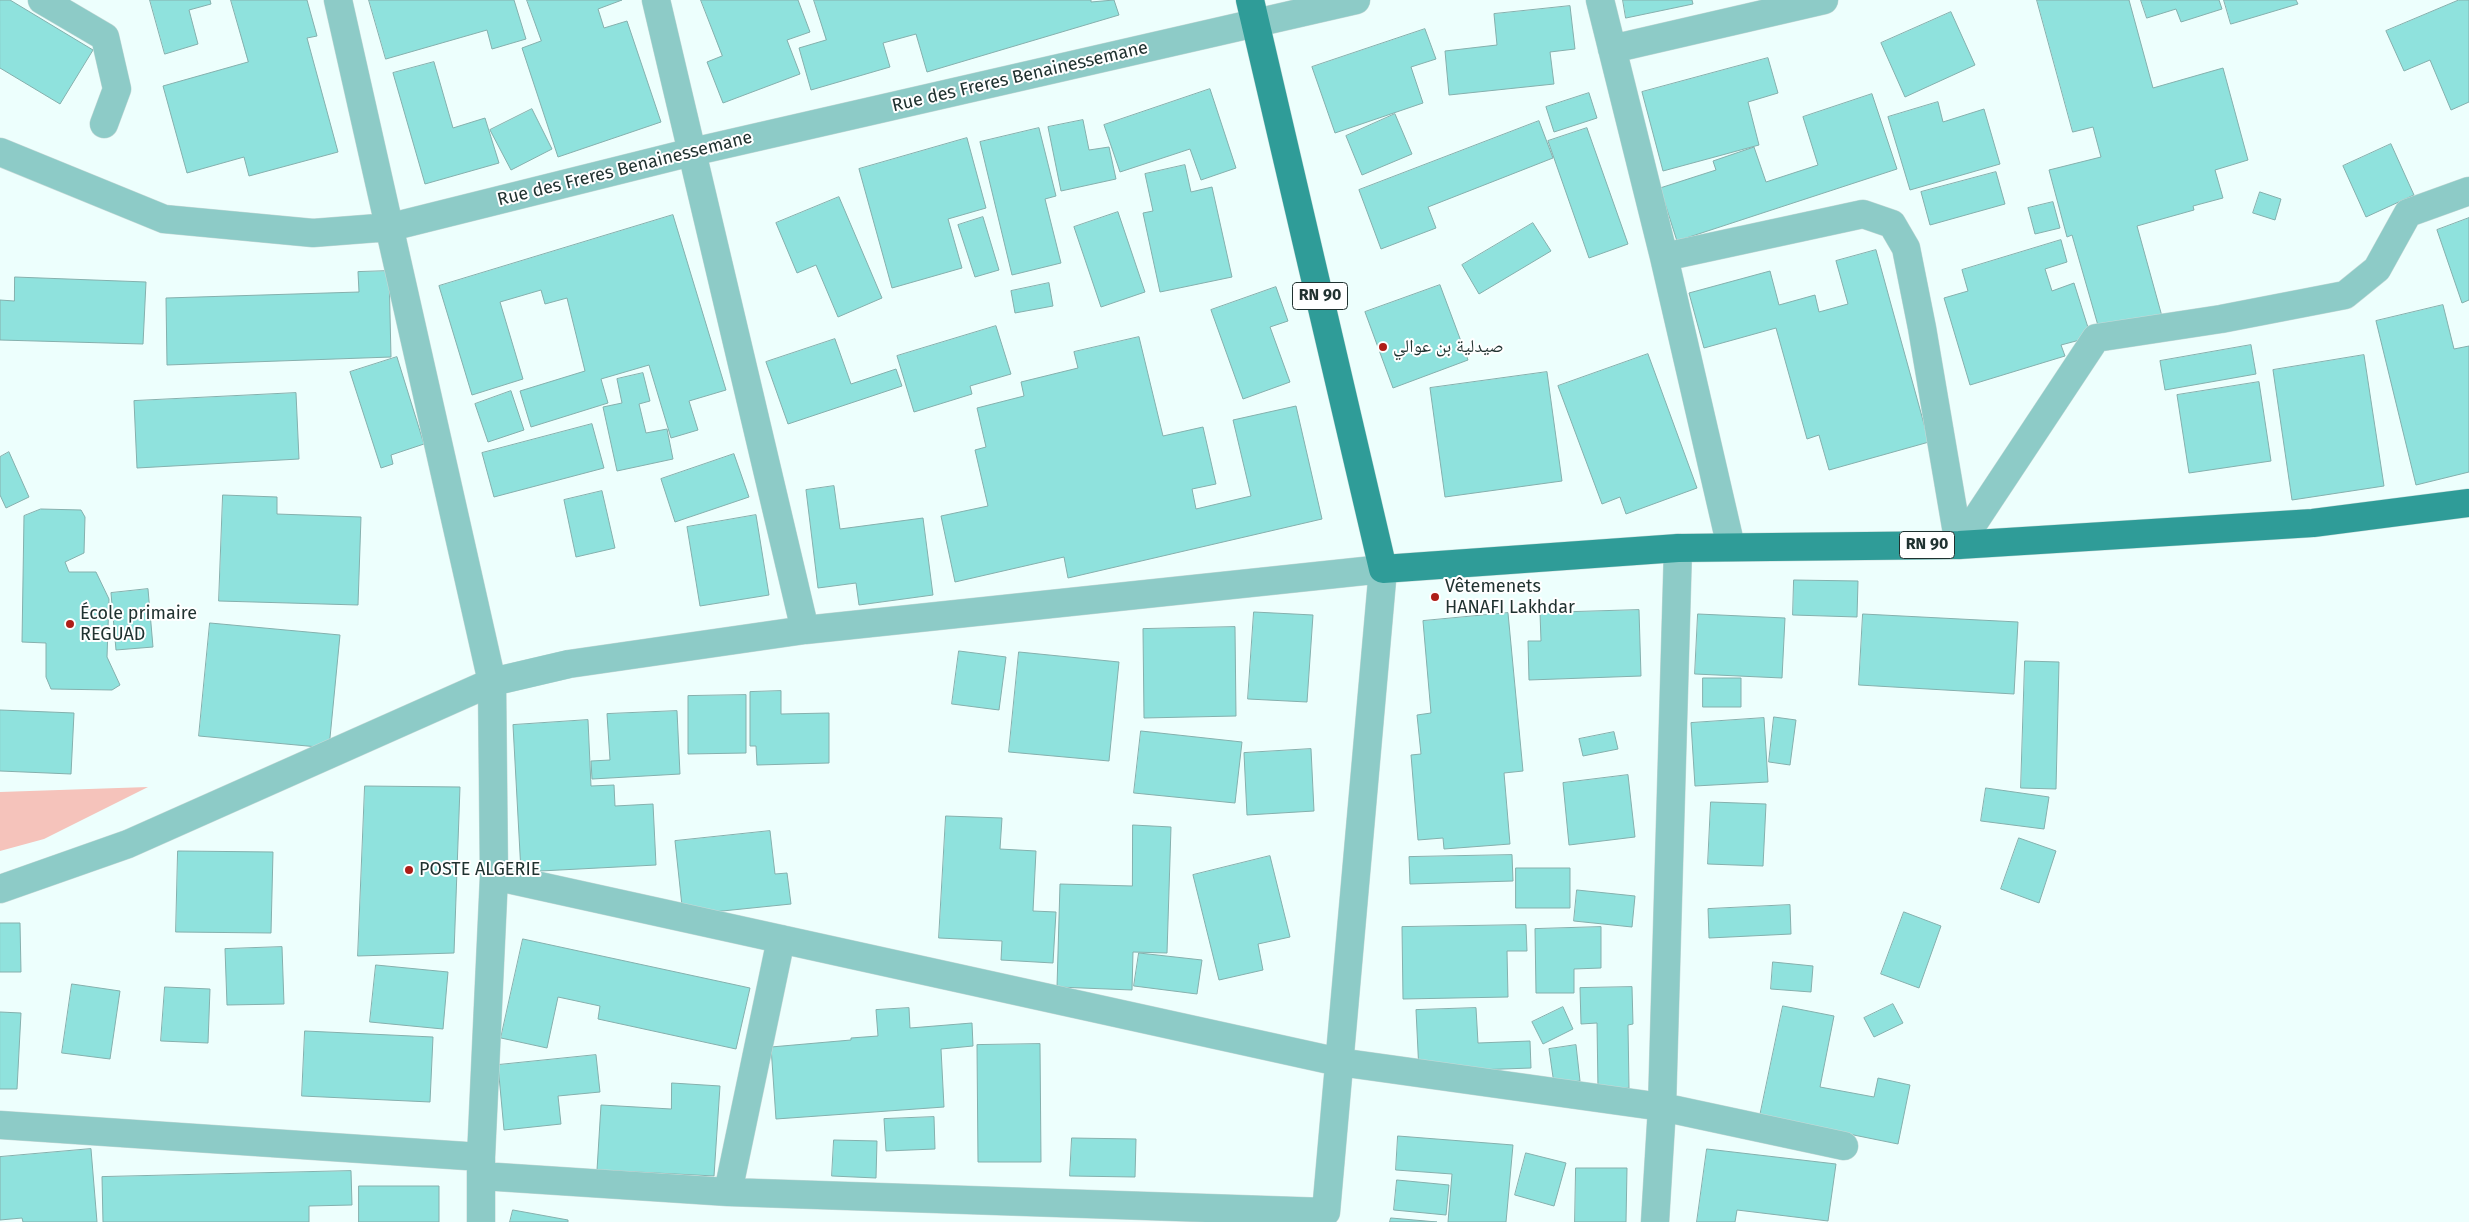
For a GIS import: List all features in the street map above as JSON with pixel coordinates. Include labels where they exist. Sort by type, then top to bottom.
[{"type":"main road","name":"RN 90","points":[[1253,12],[1383,569],[1678,548],[1959,545],[2313,523],[2469,503]]},
{"type":"street","points":[[42,0],[105,38],[118,89],[104,124]]},
{"type":"street","points":[[338,0],[391,227],[492,682],[494,876],[481,1222]]},
{"type":"street","points":[[656,0],[805,630]]},
{"type":"street","name":"Rue des Freres Benainessemane","points":[[0,152],[164,219],[313,233],[391,227],[1253,12],[1356,0]]},
{"type":"street","points":[[1600,0],[1664,257],[1731,547]]},
{"type":"street","points":[[1612,48],[1824,0]]},
{"type":"street","points":[[1959,545],[2096,338],[2221,319],[2345,294],[2377,269],[2408,213],[2469,191]]},
{"type":"street","points":[[1664,257],[1863,214],[1892,224],[1906,248],[1919,310],[1959,545]]},
{"type":"street","points":[[1655,1222],[1662,1107],[1678,548]]},
{"type":"street","points":[[0,1125],[482,1167],[728,1192],[1325,1217],[1383,569]]},
{"type":"street","name":"RN 90","points":[[0,889],[128,844],[492,682],[569,664],[805,630],[1383,569]]},
{"type":"street","points":[[494,876],[1339,1062],[1662,1107],[1844,1146]]},
{"type":"street","points":[[728,1192],[781,939]]},
{"type":"shaded area","points":[[148,787],[44,839],[0,851],[0,792]]},
{"type":"building","points":[[0,0],[10,0],[93,50],[60,104],[0,68]]},
{"type":"building","points":[[150,0],[210,0],[211,4],[189,10],[198,44],[165,54]]},
{"type":"building","points":[[231,0],[307,0],[317,36],[307,38],[338,152],[249,176],[244,157],[187,173],[163,86],[248,62]]},
{"type":"building","points":[[369,0],[514,0],[526,39],[492,49],[487,30],[386,59]]},
{"type":"building","points":[[527,0],[622,0],[598,9],[604,28],[627,21],[661,122],[558,157],[522,48],[541,41]]},
{"type":"building","points":[[701,0],[798,0],[810,32],[787,40],[800,74],[723,103],[707,62],[722,56]]},
{"type":"building","points":[[814,0],[1091,0],[1091,2],[1114,0],[1119,15],[927,72],[916,34],[883,43],[890,67],[811,90],[799,48],[826,40]]},
{"type":"building","points":[[1623,0],[1692,0],[1693,4],[1626,18]]},
{"type":"building","points":[[2037,0],[2129,0],[2153,88],[2223,68],[2248,160],[2215,170],[2223,198],[2193,206],[2194,210],[2137,226],[2163,320],[2101,336],[2072,235],[2067,237],[2049,170],[2101,157],[2093,127],[2073,132]]},
{"type":"building","points":[[2141,0],[2219,0],[2222,9],[2181,22],[2176,9],[2147,18]]},
{"type":"building","points":[[2224,0],[2296,0],[2298,4],[2231,24]]},
{"type":"building","points":[[2459,0],[2469,0],[2469,102],[2451,110],[2430,60],[2404,71],[2386,31]]},
{"type":"building","points":[[1570,6],[1575,49],[1550,52],[1554,84],[1449,95],[1445,51],[1497,45],[1494,14]]},
{"type":"building","points":[[1951,12],[1975,65],[1905,97],[1881,43]]},
{"type":"building","points":[[1425,29],[1436,59],[1411,67],[1423,103],[1335,133],[1312,67]]},
{"type":"building","points":[[1768,58],[1778,93],[1748,102],[1759,145],[1663,171],[1642,92]]},
{"type":"building","points":[[434,62],[453,128],[485,118],[499,163],[425,184],[393,73]]},
{"type":"building","points":[[1210,89],[1236,168],[1201,180],[1190,149],[1120,172],[1104,125]]},
{"type":"building","points":[[1589,93],[1597,118],[1554,132],[1546,107]]},
{"type":"building","points":[[1872,94],[1897,169],[1677,241],[1660,188],[1716,170],[1713,161],[1754,147],[1766,182],[1818,165],[1803,117]]},
{"type":"building","points":[[1938,102],[1943,122],[1984,109],[2000,164],[1910,190],[1888,117]]},
{"type":"building","points":[[532,109],[552,149],[511,170],[490,130]]},
{"type":"building","points":[[1395,114],[1412,154],[1362,175],[1346,136]]},
{"type":"building","points":[[1083,120],[1089,150],[1109,147],[1116,179],[1061,191],[1048,127]]},
{"type":"building","points":[[1539,121],[1553,158],[1428,207],[1436,228],[1381,249],[1359,190]]},
{"type":"building","points":[[1039,128],[1056,196],[1045,199],[1061,263],[1012,275],[980,142]]},
{"type":"building","points":[[1587,128],[1628,244],[1589,258],[1548,141]]},
{"type":"building","points":[[967,138],[986,208],[948,219],[962,268],[892,288],[859,169]]},
{"type":"building","points":[[2391,144],[2414,195],[2366,217],[2343,166]]},
{"type":"building","points":[[1185,165],[1191,192],[1212,187],[1232,277],[1160,292],[1143,213],[1153,211],[1145,174]]},
{"type":"building","points":[[1996,172],[2005,204],[1930,225],[1921,192]]},
{"type":"building","points":[[2260,192],[2281,199],[2275,220],[2253,213]]},
{"type":"building","points":[[839,197],[882,298],[838,317],[816,265],[797,273],[776,223]]},
{"type":"building","points":[[2053,202],[2060,228],[2035,234],[2028,208]]},
{"type":"building","points":[[1118,212],[1145,292],[1101,307],[1074,227]]},
{"type":"building","points":[[673,215],[726,390],[689,401],[698,430],[671,438],[649,365],[601,379],[608,403],[531,427],[520,391],[585,371],[567,298],[545,304],[541,290],[500,302],[523,379],[472,395],[439,286]]},
{"type":"building","points":[[983,217],[999,270],[975,277],[958,225]]},
{"type":"building","points":[[2469,218],[2469,300],[2462,303],[2437,230]]},
{"type":"building","points":[[1533,223],[1551,251],[1479,294],[1462,265]]},
{"type":"building","points":[[2061,240],[2067,262],[2045,269],[2052,291],[2074,283],[2091,337],[2061,345],[2065,356],[1970,385],[1944,298],[1968,291],[1962,270]]},
{"type":"building","points":[[1876,250],[1929,442],[1829,470],[1819,435],[1807,439],[1776,328],[1704,348],[1689,293],[1770,271],[1779,305],[1815,295],[1819,312],[1848,304],[1836,261]]},
{"type":"building","points":[[389,271],[391,357],[167,365],[166,298],[359,292],[358,272]]},
{"type":"building","points":[[15,277],[146,282],[143,344],[0,340],[0,300],[14,301]]},
{"type":"building","points":[[1049,283],[1053,306],[1015,313],[1011,291]]},
{"type":"building","points":[[1440,285],[1468,360],[1393,388],[1365,312]]},
{"type":"building","points":[[1276,287],[1288,321],[1270,327],[1290,382],[1243,399],[1211,310]]},
{"type":"building","points":[[2443,305],[2454,349],[2469,346],[2469,472],[2416,485],[2376,321]]},
{"type":"building","points":[[996,326],[1011,374],[970,386],[972,394],[914,412],[897,356]]},
{"type":"building","points":[[1139,337],[1163,436],[1203,427],[1216,484],[1192,489],[1196,509],[1251,496],[1233,420],[1296,406],[1322,519],[1068,578],[1064,557],[955,582],[941,516],[988,506],[975,450],[986,447],[977,408],[1024,396],[1021,382],[1078,368],[1074,352]]},
{"type":"building","points":[[835,339],[851,384],[896,369],[902,386],[788,424],[766,362]]},
{"type":"building","points":[[2251,345],[2256,374],[2165,390],[2160,361]]},
{"type":"building","points":[[1648,354],[1697,488],[1626,514],[1620,497],[1602,504],[1558,386]]},
{"type":"building","points":[[2364,355],[2384,486],[2292,500],[2273,370]]},
{"type":"building","points":[[397,357],[424,444],[391,455],[393,464],[381,468],[350,372]]},
{"type":"building","points":[[1547,372],[1562,481],[1445,497],[1430,388]]},
{"type":"building","points":[[643,373],[650,401],[639,404],[646,433],[667,429],[673,459],[617,471],[603,407],[622,403],[617,379]]},
{"type":"building","points":[[2259,382],[2271,461],[2189,473],[2177,395]]},
{"type":"building","points":[[511,391],[524,430],[488,442],[475,404]]},
{"type":"building","points":[[296,393],[299,459],[137,468],[134,401]]},
{"type":"building","points":[[592,424],[604,468],[494,497],[482,453]]},
{"type":"building","points":[[9,452],[29,497],[6,508],[0,495],[0,457]]},
{"type":"building","points":[[734,454],[749,497],[675,522],[661,479]]},
{"type":"building","points":[[834,486],[840,529],[923,518],[933,595],[859,605],[856,583],[818,588],[806,490]]},
{"type":"building","points":[[602,491],[615,548],[576,557],[564,500]]},
{"type":"building","points":[[223,495],[277,497],[277,514],[361,517],[358,605],[219,601]]},
{"type":"building","points":[[41,509],[81,510],[85,517],[84,553],[65,562],[69,572],[96,572],[109,599],[107,657],[120,685],[112,690],[51,689],[46,677],[46,643],[22,642],[24,516]]},
{"type":"building","points":[[756,515],[769,595],[700,606],[687,527]]},
{"type":"building","points":[[1794,580],[1858,581],[1857,617],[1793,615]]},
{"type":"building","points":[[148,589],[153,647],[116,650],[111,593]]},
{"type":"building","points":[[1639,610],[1641,676],[1529,680],[1528,641],[1541,641],[1540,613]]},
{"type":"building","points":[[1254,612],[1313,615],[1307,702],[1248,699]]},
{"type":"building","points":[[1508,613],[1523,771],[1504,773],[1510,844],[1444,849],[1443,838],[1418,840],[1411,755],[1421,754],[1417,715],[1431,713],[1423,621]]},
{"type":"building","points":[[1698,614],[1785,618],[1782,678],[1695,674]]},
{"type":"building","points":[[1863,614],[2018,622],[2014,694],[1859,685]]},
{"type":"building","points":[[210,623],[340,635],[329,748],[199,736]]},
{"type":"building","points":[[1235,627],[1236,716],[1144,718],[1143,629]]},
{"type":"building","points":[[959,651],[1006,657],[999,710],[952,704]]},
{"type":"building","points":[[1019,652],[1119,662],[1109,761],[1009,752]]},
{"type":"building","points":[[2025,661],[2059,662],[2056,789],[2021,788]]},
{"type":"building","points":[[1703,678],[1741,678],[1741,707],[1703,707]]},
{"type":"building","points":[[781,691],[781,714],[829,713],[829,763],[757,765],[756,746],[750,746],[750,692]]},
{"type":"building","points":[[746,695],[746,753],[688,754],[688,696]]},
{"type":"building","points":[[0,710],[74,713],[71,774],[0,771]]},
{"type":"building","points":[[677,711],[680,774],[592,779],[591,761],[610,760],[607,714]]},
{"type":"building","points":[[1774,717],[1796,720],[1790,765],[1769,762]]},
{"type":"building","points":[[1764,718],[1768,782],[1695,786],[1691,723]]},
{"type":"building","points":[[588,720],[591,786],[614,785],[615,806],[653,804],[656,865],[521,872],[513,725]]},
{"type":"building","points":[[1141,731],[1242,742],[1235,803],[1134,793]]},
{"type":"building","points":[[1614,732],[1618,749],[1583,756],[1579,739]]},
{"type":"building","points":[[1311,749],[1314,811],[1247,815],[1244,753]]},
{"type":"building","points":[[1628,775],[1635,837],[1569,845],[1563,783]]},
{"type":"building","name":"POSTE ALGERIE","points":[[365,786],[460,787],[454,953],[358,956]]},
{"type":"building","points":[[1986,788],[2049,797],[2044,829],[1981,821]]},
{"type":"building","points":[[1711,802],[1766,804],[1763,866],[1708,864]]},
{"type":"building","points":[[946,816],[1002,818],[1000,849],[1036,851],[1033,911],[1056,912],[1053,963],[1001,960],[1002,941],[939,938]]},
{"type":"building","points":[[1133,825],[1171,827],[1167,953],[1133,952],[1132,990],[1057,987],[1060,884],[1132,886]]},
{"type":"building","points":[[770,831],[775,874],[787,873],[791,904],[683,915],[675,841]]},
{"type":"building","points":[[2019,838],[2056,851],[2039,903],[2001,889]]},
{"type":"building","points":[[178,851],[273,852],[271,933],[176,932]]},
{"type":"building","points":[[1512,855],[1513,881],[1410,884],[1409,857]]},
{"type":"building","points":[[1270,856],[1290,937],[1258,944],[1263,970],[1219,980],[1193,875]]},
{"type":"building","points":[[1516,868],[1570,868],[1570,908],[1516,908]]},
{"type":"building","points":[[1577,890],[1635,896],[1632,927],[1574,921]]},
{"type":"building","points":[[1790,905],[1791,934],[1709,938],[1708,909]]},
{"type":"building","points":[[1904,912],[1941,926],[1919,988],[1881,974]]},
{"type":"building","points":[[0,923],[20,923],[21,972],[0,972]]},
{"type":"building","points":[[1526,925],[1527,951],[1507,951],[1508,997],[1403,999],[1402,927]]},
{"type":"building","points":[[1601,927],[1601,968],[1574,969],[1574,993],[1536,993],[1535,929]]},
{"type":"building","points":[[523,939],[750,988],[736,1049],[598,1019],[600,1006],[558,997],[547,1048],[501,1038]]},
{"type":"building","points":[[282,947],[284,1004],[227,1005],[225,949]]},
{"type":"building","points":[[1139,953],[1202,960],[1197,994],[1134,986]]},
{"type":"building","points":[[1773,962],[1813,966],[1811,992],[1771,989]]},
{"type":"building","points":[[376,965],[448,972],[443,1029],[370,1022]]},
{"type":"building","points":[[72,984],[120,991],[110,1059],[62,1053]]},
{"type":"building","points":[[165,987],[210,989],[208,1043],[161,1041]]},
{"type":"building","points":[[1632,987],[1633,1024],[1628,1025],[1629,1088],[1598,1089],[1597,1023],[1581,1024],[1580,988]]},
{"type":"building","points":[[1893,1004],[1903,1023],[1874,1037],[1864,1018]]},
{"type":"building","points":[[1783,1006],[1834,1016],[1820,1087],[1874,1097],[1878,1078],[1910,1085],[1898,1144],[1760,1116]]},
{"type":"building","points":[[1563,1007],[1573,1029],[1543,1044],[1532,1022]]},
{"type":"building","points":[[909,1008],[910,1028],[972,1023],[973,1046],[941,1049],[944,1107],[776,1119],[771,1047],[878,1036],[876,1010]]},
{"type":"building","points":[[1476,1008],[1478,1043],[1530,1041],[1531,1068],[1419,1072],[1416,1010]]},
{"type":"building","points":[[0,1012],[21,1013],[17,1089],[0,1089]]},
{"type":"building","points":[[305,1031],[433,1037],[430,1102],[302,1096]]},
{"type":"building","points":[[1040,1044],[1041,1162],[978,1162],[977,1045]]},
{"type":"building","points":[[1576,1045],[1580,1081],[1554,1084],[1549,1049]]},
{"type":"building","points":[[596,1055],[600,1092],[558,1096],[561,1124],[504,1130],[498,1065]]},
{"type":"building","points":[[672,1083],[720,1086],[714,1176],[597,1170],[601,1105],[671,1109]]},
{"type":"building","points":[[934,1117],[935,1149],[886,1151],[884,1119]]},
{"type":"building","points":[[1398,1136],[1513,1145],[1506,1222],[1448,1222],[1452,1174],[1396,1170]]},
{"type":"building","points":[[1072,1138],[1136,1139],[1135,1177],[1070,1176]]},
{"type":"building","points":[[834,1140],[877,1141],[876,1178],[832,1176]]},
{"type":"building","points":[[91,1149],[97,1222],[23,1222],[22,1218],[0,1220],[0,1157]]},
{"type":"building","points":[[1707,1149],[1836,1164],[1828,1221],[1737,1210],[1735,1222],[1697,1222]]},
{"type":"building","points":[[1526,1153],[1566,1163],[1554,1206],[1515,1195]]},
{"type":"building","points":[[1576,1168],[1627,1168],[1626,1222],[1575,1222]]},
{"type":"building","points":[[351,1171],[352,1205],[309,1206],[309,1222],[103,1222],[102,1177]]},
{"type":"building","points":[[1397,1180],[1449,1185],[1446,1215],[1394,1210]]},
{"type":"building","points":[[359,1186],[439,1186],[439,1222],[359,1222]]},
{"type":"building","points":[[513,1210],[568,1220],[568,1222],[510,1222]]},
{"type":"building","points":[[1391,1218],[1437,1222],[1390,1222]]},
{"type":"place","name":"صيدلية بن عوالي","points":[[1383,347]]},
{"type":"place","name":"Vêtemenets HANAFI Lakhdar","points":[[1435,597]]},
{"type":"place","name":"École primaire REGUAD","points":[[70,624]]},
{"type":"place","name":"POSTE ALGERIE","points":[[409,870]]}]
